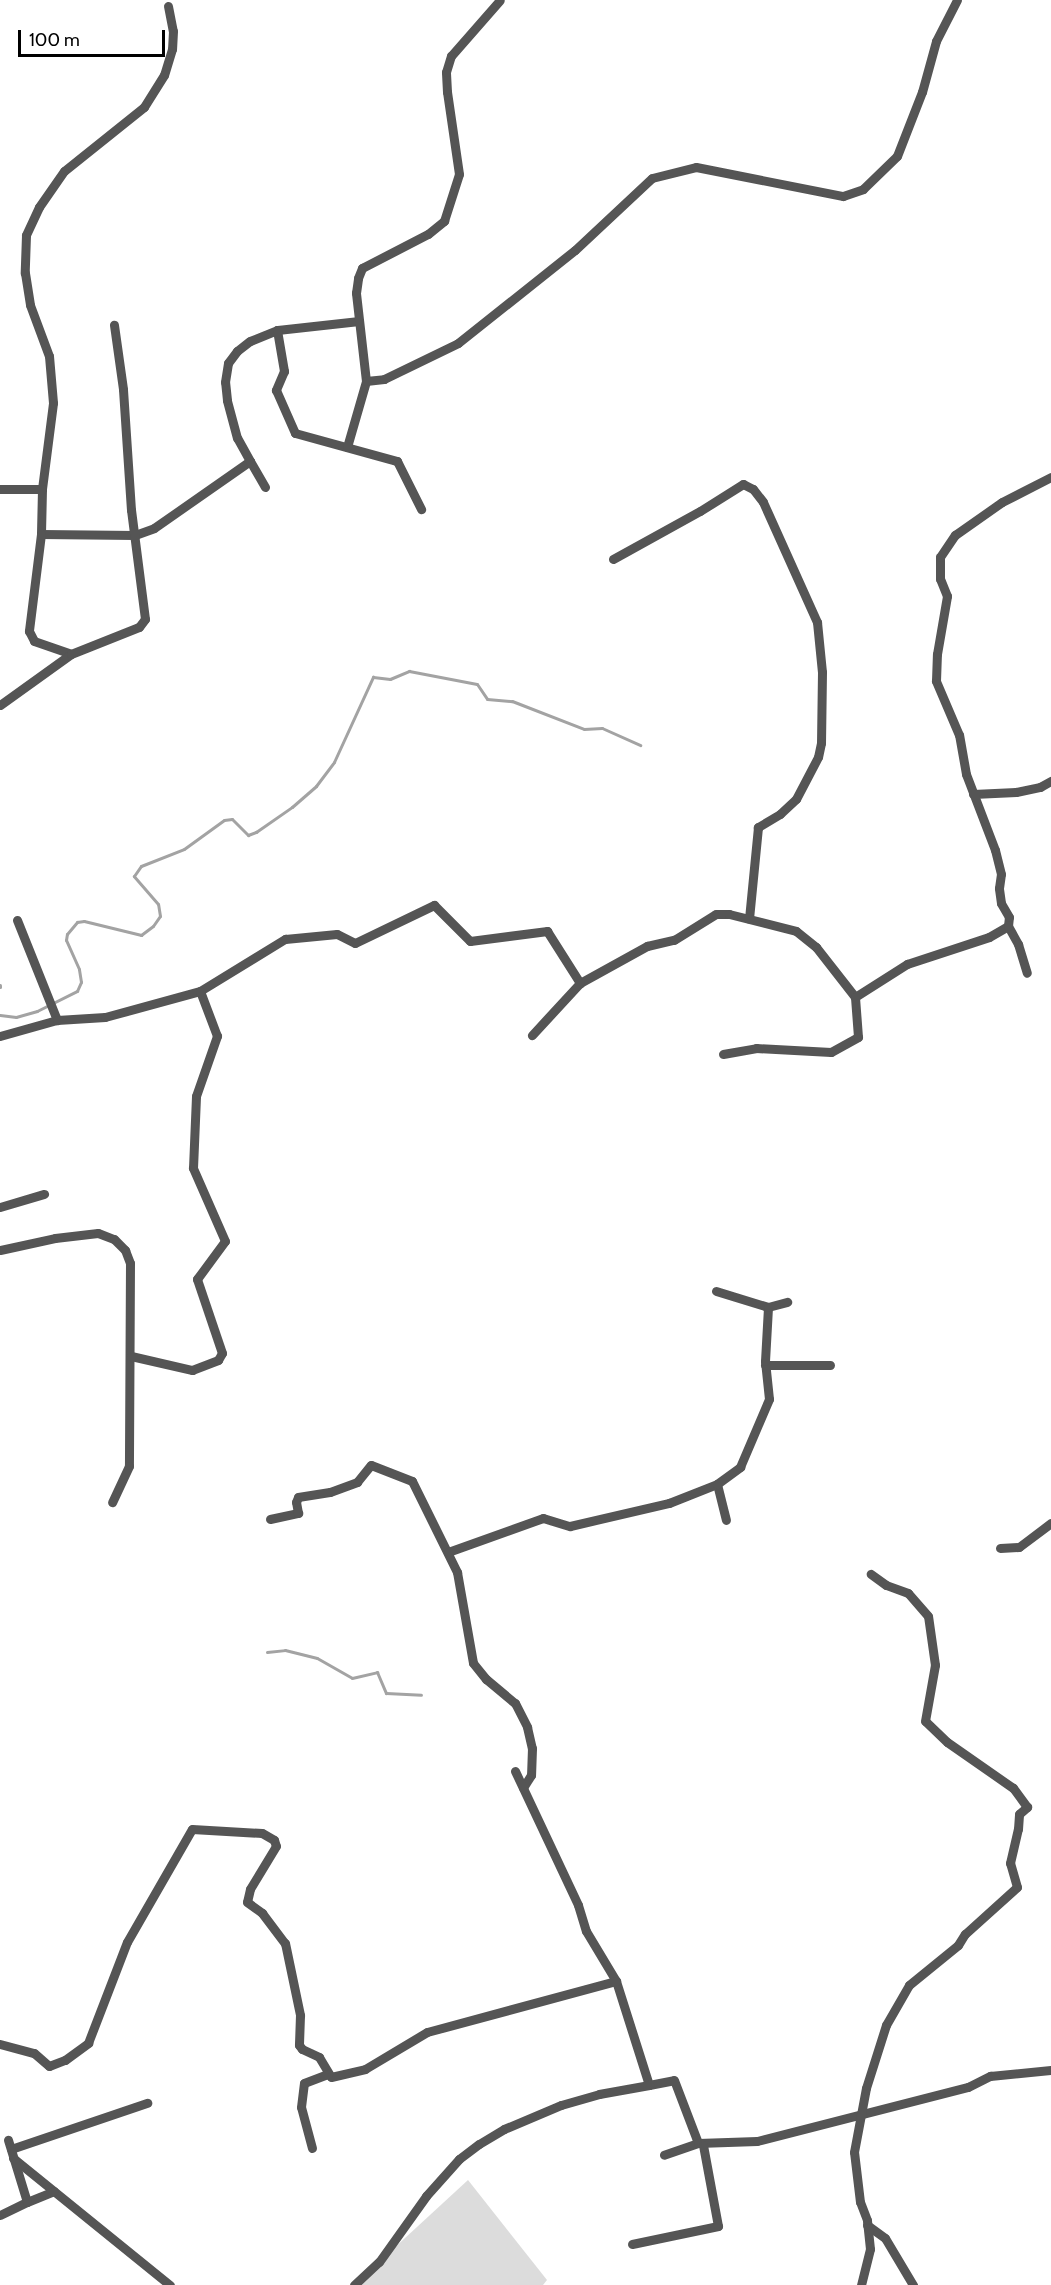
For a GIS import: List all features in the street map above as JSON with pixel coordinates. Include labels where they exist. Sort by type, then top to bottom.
[{"type":"street","points":[[346,447],[366,381],[356,293],[358,278],[362,268],[428,234],[444,221],[459,174],[446,72],[451,56],[500,0]]},
{"type":"street","points":[[366,381],[384,379],[458,343],[575,250],[652,178],[696,167],[843,196],[863,189],[897,156],[922,92],[936,41],[957,0]]},
{"type":"street","points":[[71,654],[34,641],[29,631],[41,534],[42,489],[53,403],[50,356],[30,305],[25,273],[26,235],[39,207],[64,171],[144,107],[164,75],[172,49],[173,32],[168,6]]},
{"type":"street","points":[[265,487],[237,438],[227,399],[225,382],[228,363],[237,351],[250,341],[278,330],[359,321]]},
{"type":"street","points":[[0,705],[71,654],[139,627],[145,619],[135,535],[123,389],[114,325]]},
{"type":"street","points":[[278,330],[284,371],[276,390],[294,433],[397,461],[421,509]]},
{"type":"street","points":[[41,534],[135,535],[154,528],[250,461]]},
{"type":"street","points":[[1027,973],[1018,944],[1008,926],[1009,917],[1001,903],[1001,874],[995,850],[966,774],[959,735],[936,681],[937,654],[947,596],[940,579],[940,556],[955,535],[1002,502],[1051,477]]},
{"type":"street","points":[[613,559],[700,511],[743,484],[753,489],[763,502],[817,622],[822,672],[820,750],[796,799],[780,814],[758,827],[749,919]]},
{"type":"street","points":[[0,489],[42,489]]},
{"type":"street","points":[[973,794],[1016,792],[1040,787],[1051,781]]},
{"type":"street","points":[[0,1036],[55,1016],[105,1017],[200,991],[285,939],[337,934],[355,943],[434,905],[470,941],[547,931],[580,983]]},
{"type":"street","points":[[532,1035],[580,983],[647,946],[674,940],[716,914],[749,919],[796,931],[816,947],[855,997],[858,1037],[831,1052],[756,1048],[723,1054]]},
{"type":"street","points":[[17,920],[55,1016]]},
{"type":"street","points":[[855,997],[907,964],[989,937],[1008,926]]},
{"type":"street","points":[[131,1356],[192,1370],[218,1359],[222,1353],[197,1279],[225,1241],[193,1168],[196,1096],[217,1036],[200,991]]},
{"type":"street","points":[[0,1207],[44,1194]]},
{"type":"street","points":[[0,1250],[47,1239],[98,1233],[114,1239],[125,1250],[130,1263],[129,1466],[112,1502]]},
{"type":"street","points":[[716,1291],[768,1307],[787,1302]]},
{"type":"street","points":[[448,1552],[543,1518],[570,1526],[669,1503],[717,1484],[740,1467],[769,1399],[765,1365],[768,1307]]},
{"type":"street","points":[[765,1365],[830,1365]]},
{"type":"street","points":[[270,1519],[298,1513],[298,1497],[330,1492],[357,1482],[371,1465],[412,1481],[457,1572],[473,1663],[486,1679],[515,1703],[527,1727],[532,1748],[531,1775],[523,1788]]},
{"type":"street","points":[[717,1484],[726,1520]]},
{"type":"street","points":[[1000,1548],[1019,1547],[1051,1523]]},
{"type":"street","points":[[861,2285],[870,2249],[867,2225],[860,2202],[854,2152],[860,2115],[886,2025],[909,1985],[958,1945],[965,1934],[1017,1887],[1010,1863],[1019,1814],[1027,1807],[1013,1788],[947,1742],[925,1721],[935,1665],[928,1616],[908,1593],[886,1585],[871,1574]]},
{"type":"street","points":[[515,1770],[578,1905],[586,1931],[616,1981],[649,2085]]},
{"type":"street","points":[[0,2044],[34,2053],[49,2067],[65,2060],[88,2043],[127,1942],[192,1829],[262,1833],[274,1840],[276,1846],[250,1889],[247,1902],[262,1913],[285,1943],[300,2015],[299,2045],[305,2052],[319,2057],[328,2074],[335,2078],[365,2069],[433,2031],[616,1981]]},
{"type":"street","points":[[664,2155],[701,2144],[757,2141],[968,2087],[990,2076],[1051,2070]]},
{"type":"street","points":[[312,2148],[301,2107],[304,2083],[328,2074]]},
{"type":"street","points":[[354,2285],[379,2262],[426,2196],[452,2167],[479,2144],[504,2129],[561,2105],[599,2094],[674,2080],[701,2144],[718,2226],[632,2244]]},
{"type":"street","points":[[11,2149],[147,2103]]},
{"type":"street","points":[[11,2149],[54,2191],[170,2285]]},
{"type":"street","points":[[11,2149],[27,2202]]},
{"type":"street","points":[[0,2215],[54,2191]]},
{"type":"street","points":[[867,2225],[885,2238],[913,2285]]},
{"type":"shaded area","points":[[468,2180],[547,2280],[543,2285],[354,2285]]},
{"type":"waterway","points":[[0,1015],[16,1017],[37,1011],[77,991],[81,982],[79,969],[66,940],[67,934],[77,922],[84,921],[141,935],[153,926],[160,916],[158,904],[134,876],[141,866],[184,849],[224,820],[232,819],[248,835],[256,832],[292,807],[316,786],[334,762],[373,677],[390,679],[409,671],[477,684],[487,699],[512,701],[584,729],[602,728],[640,745]]},
{"type":"waterway","points":[[267,1652],[285,1650],[317,1658],[352,1678],[377,1672],[386,1693],[421,1695]]}]
